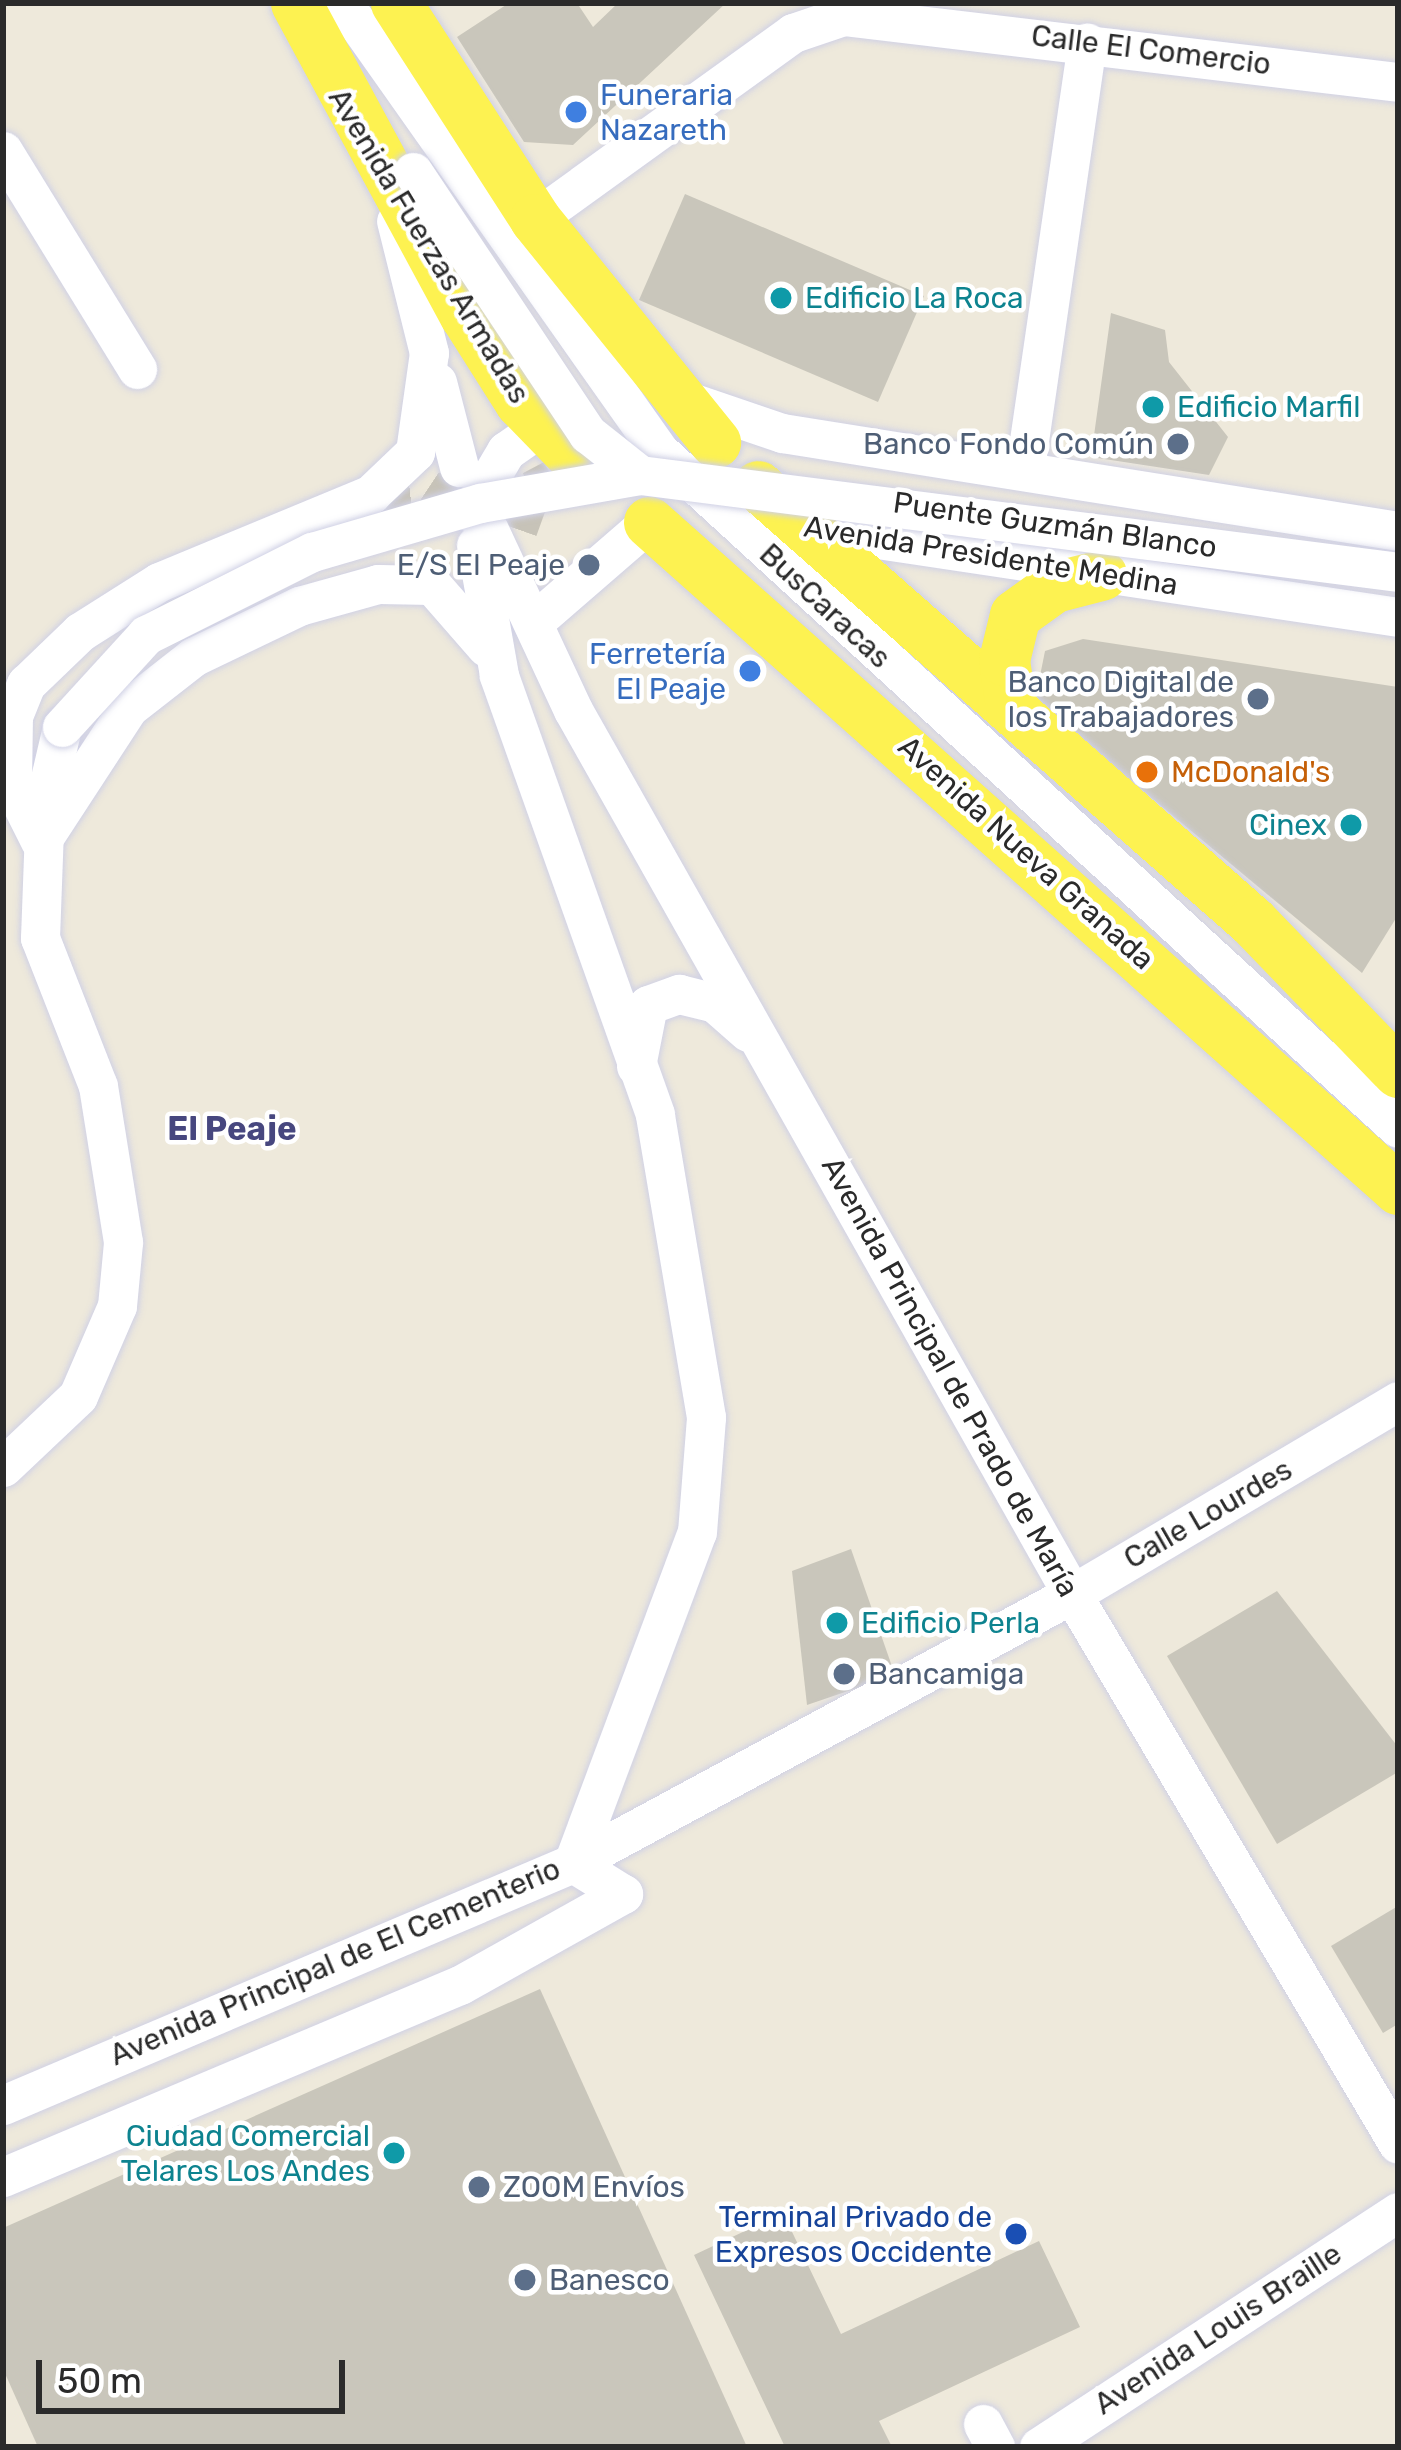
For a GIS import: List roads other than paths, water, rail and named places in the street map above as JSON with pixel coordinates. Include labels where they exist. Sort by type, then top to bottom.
[{"type":"main road","name":"Avenida Fuerzas Armadas","points":[[296,3],[538,424],[589,472]]},
{"type":"main road","points":[[396,3],[535,219],[715,442]]},
{"type":"main road","name":"Avenida Nueva Granada","points":[[644,498],[1398,1189]]},
{"type":"main road","points":[[740,498],[801,527],[1011,707],[1252,921],[1398,1072]]},
{"type":"main road","points":[[1011,707],[1004,660],[1015,615],[1054,587],[1102,575]]},
{"type":"street","points":[[306,3],[396,173],[589,434],[644,498],[531,609]]},
{"type":"street","name":"BusCaracas","points":[[343,3],[620,398],[740,498],[1398,1128]]},
{"type":"street","name":"Calle El Comercio","points":[[535,219],[793,33],[843,16],[1398,82]]},
{"type":"street","points":[[1025,468],[1087,42]]},
{"type":"street","points":[[396,173],[427,176],[451,162],[465,107]]},
{"type":"street","points":[[3,151],[137,369]]},
{"type":"street","points":[[396,173],[429,353],[459,467]]},
{"type":"street","points":[[22,836],[12,784],[14,676],[159,582],[371,494],[415,452],[429,353]]},
{"type":"street","points":[[488,529],[491,470],[538,424],[620,398],[678,398],[782,433],[1025,468],[1398,531]]},
{"type":"street","points":[[589,472],[740,498]]},
{"type":"street","name":"Puente Guzmán Blanco","points":[[3,1467],[78,1396],[117,1306],[123,1242],[98,1086],[40,938],[22,836],[62,727],[146,635],[312,552],[480,502],[644,498],[1398,572]]},
{"type":"street","name":"Avenida Presidente Medina","points":[[801,527],[1398,617]]},
{"type":"street","name":"Avenida Principal de Prado de María","points":[[488,529],[531,609],[573,710],[1072,1594],[1398,2144]]},
{"type":"street","name":"Avenida Principal de El Cementerio","points":[[3,2105],[573,1863],[697,1532],[705,1440],[692,1300],[636,1071],[499,675],[488,529]]},
{"type":"street","points":[[22,836],[128,708],[193,657],[298,606],[378,584],[432,585],[476,625],[499,675]]},
{"type":"street","name":"Avenida Principal de El Cementerio","points":[[636,1071],[648,1005],[679,994],[715,1003],[765,1047]]},
{"type":"street","name":"Calle Lourdes","points":[[573,1863],[1392,1418]]},
{"type":"street","points":[[3,2177],[460,1985],[623,1894],[573,1863]]},
{"type":"street","name":"Avenida Louis Braille","points":[[1039,2447],[1398,2212]]},
{"type":"tunnel","points":[[518,529],[532,490],[553,479]]},
{"type":"tunnel","points":[[371,494],[428,488],[485,526]]},
{"type":"place","name":"Funeraria Nazareth","points":[[576,112]]},
{"type":"place","name":"Edificio La Roca","points":[[781,298]]},
{"type":"place","name":"Edificio Marfil","points":[[1153,407]]},
{"type":"place","name":"Banco Fondo Común","points":[[1178,444]]},
{"type":"place","name":"E/S El Peaje","points":[[589,565]]},
{"type":"place","name":"Ferretería El Peaje","points":[[750,671]]},
{"type":"place","name":"Banco Digital de los Trabajadores","points":[[1258,699]]},
{"type":"place","name":"McDonald's","points":[[1147,772]]},
{"type":"place","name":"Cinex","points":[[1351,825]]},
{"type":"place","name":"Edificio Perla","points":[[837,1623]]},
{"type":"place","name":"Bancamiga","points":[[844,1674]]},
{"type":"place","name":"Ciudad Comercial Telares Los Andes","points":[[394,2153]]},
{"type":"place","name":"ZOOM Envíos","points":[[479,2187]]},
{"type":"place","name":"Terminal Privado de Expresos Occidente","points":[[1016,2234]]},
{"type":"place","name":"Banesco","points":[[525,2280]]},
{"type":"district","name":"El Peaje","points":[[232,1129]]}]
